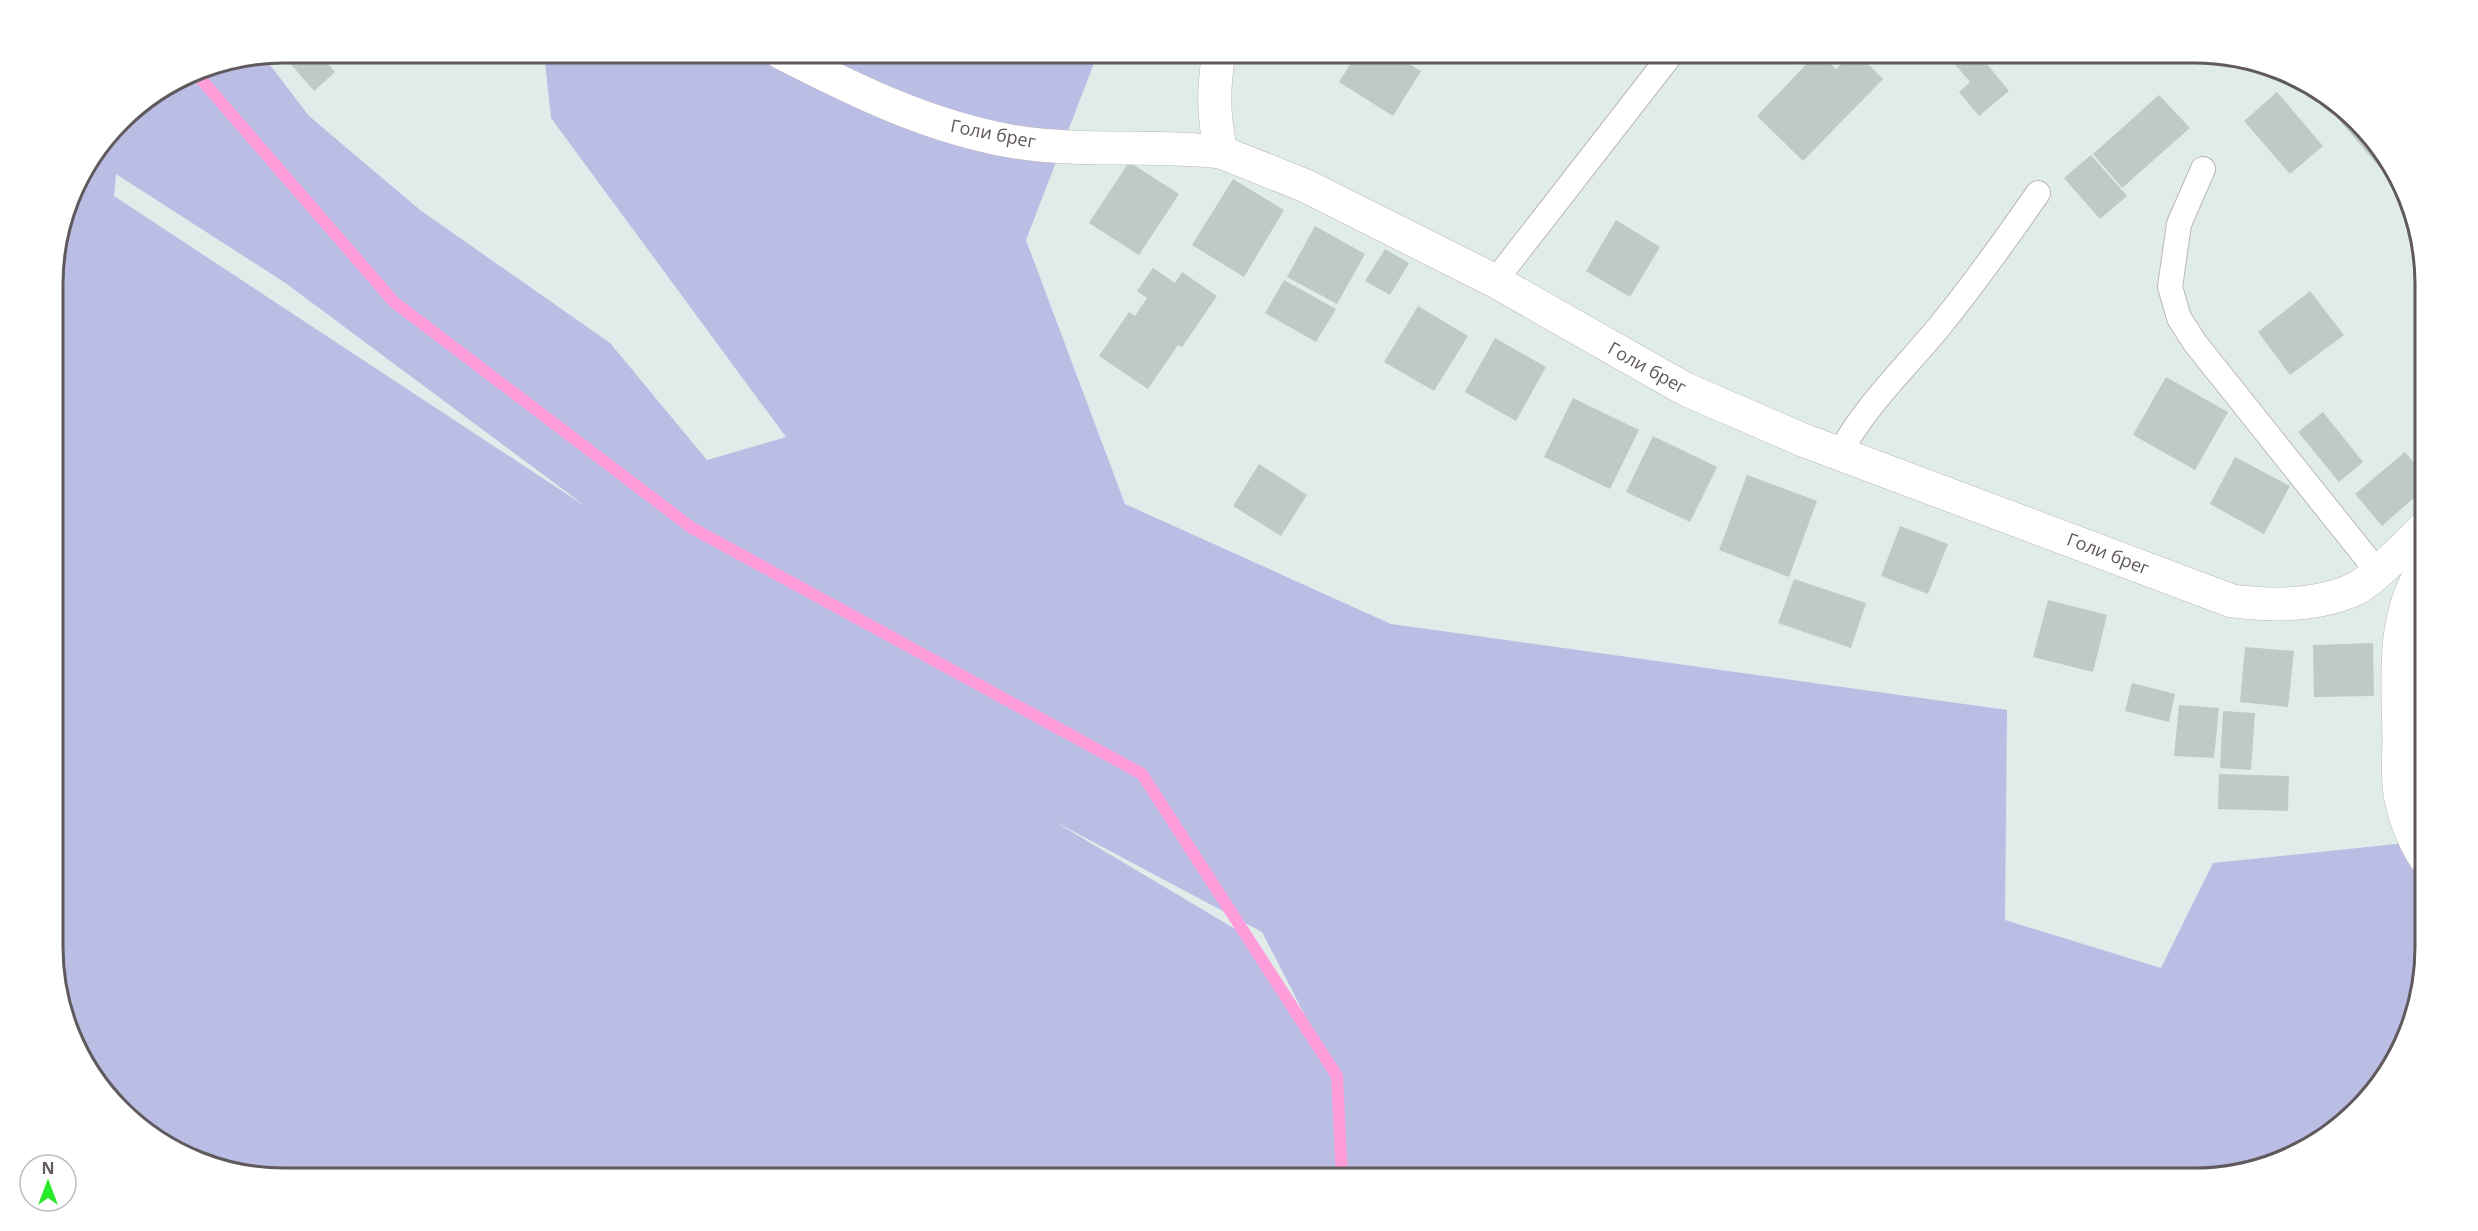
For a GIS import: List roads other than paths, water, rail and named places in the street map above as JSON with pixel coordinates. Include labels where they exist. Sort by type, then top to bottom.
[{"type":"street","name":"Голи брег","points":[[802,63],[872,98],[935,123],[1011,141],[1085,147],[1180,147],[1221,152],[1306,186],[1495,281],[1685,390],[1839,454],[2232,601],[2266,605],[2328,597],[2356,589],[2415,536]]},
{"type":"street","points":[[1217,63],[1214,82],[1214,116],[1221,152]]},
{"type":"street","points":[[2415,586],[2406,604],[2400,637],[2399,700],[2400,793],[2415,842]]},
{"type":"lane","points":[[1495,281],[1664,63]]},
{"type":"lane","points":[[2203,169],[2179,225],[2170,287],[2179,318],[2195,343],[2377,571]]},
{"type":"lane","points":[[1839,454],[1864,415],[1940,325],[1997,252],[2038,193]]},
{"type":"waterway","points":[[201,79],[394,302],[692,528],[1142,774],[1337,1076],[1342,1168]]}]
